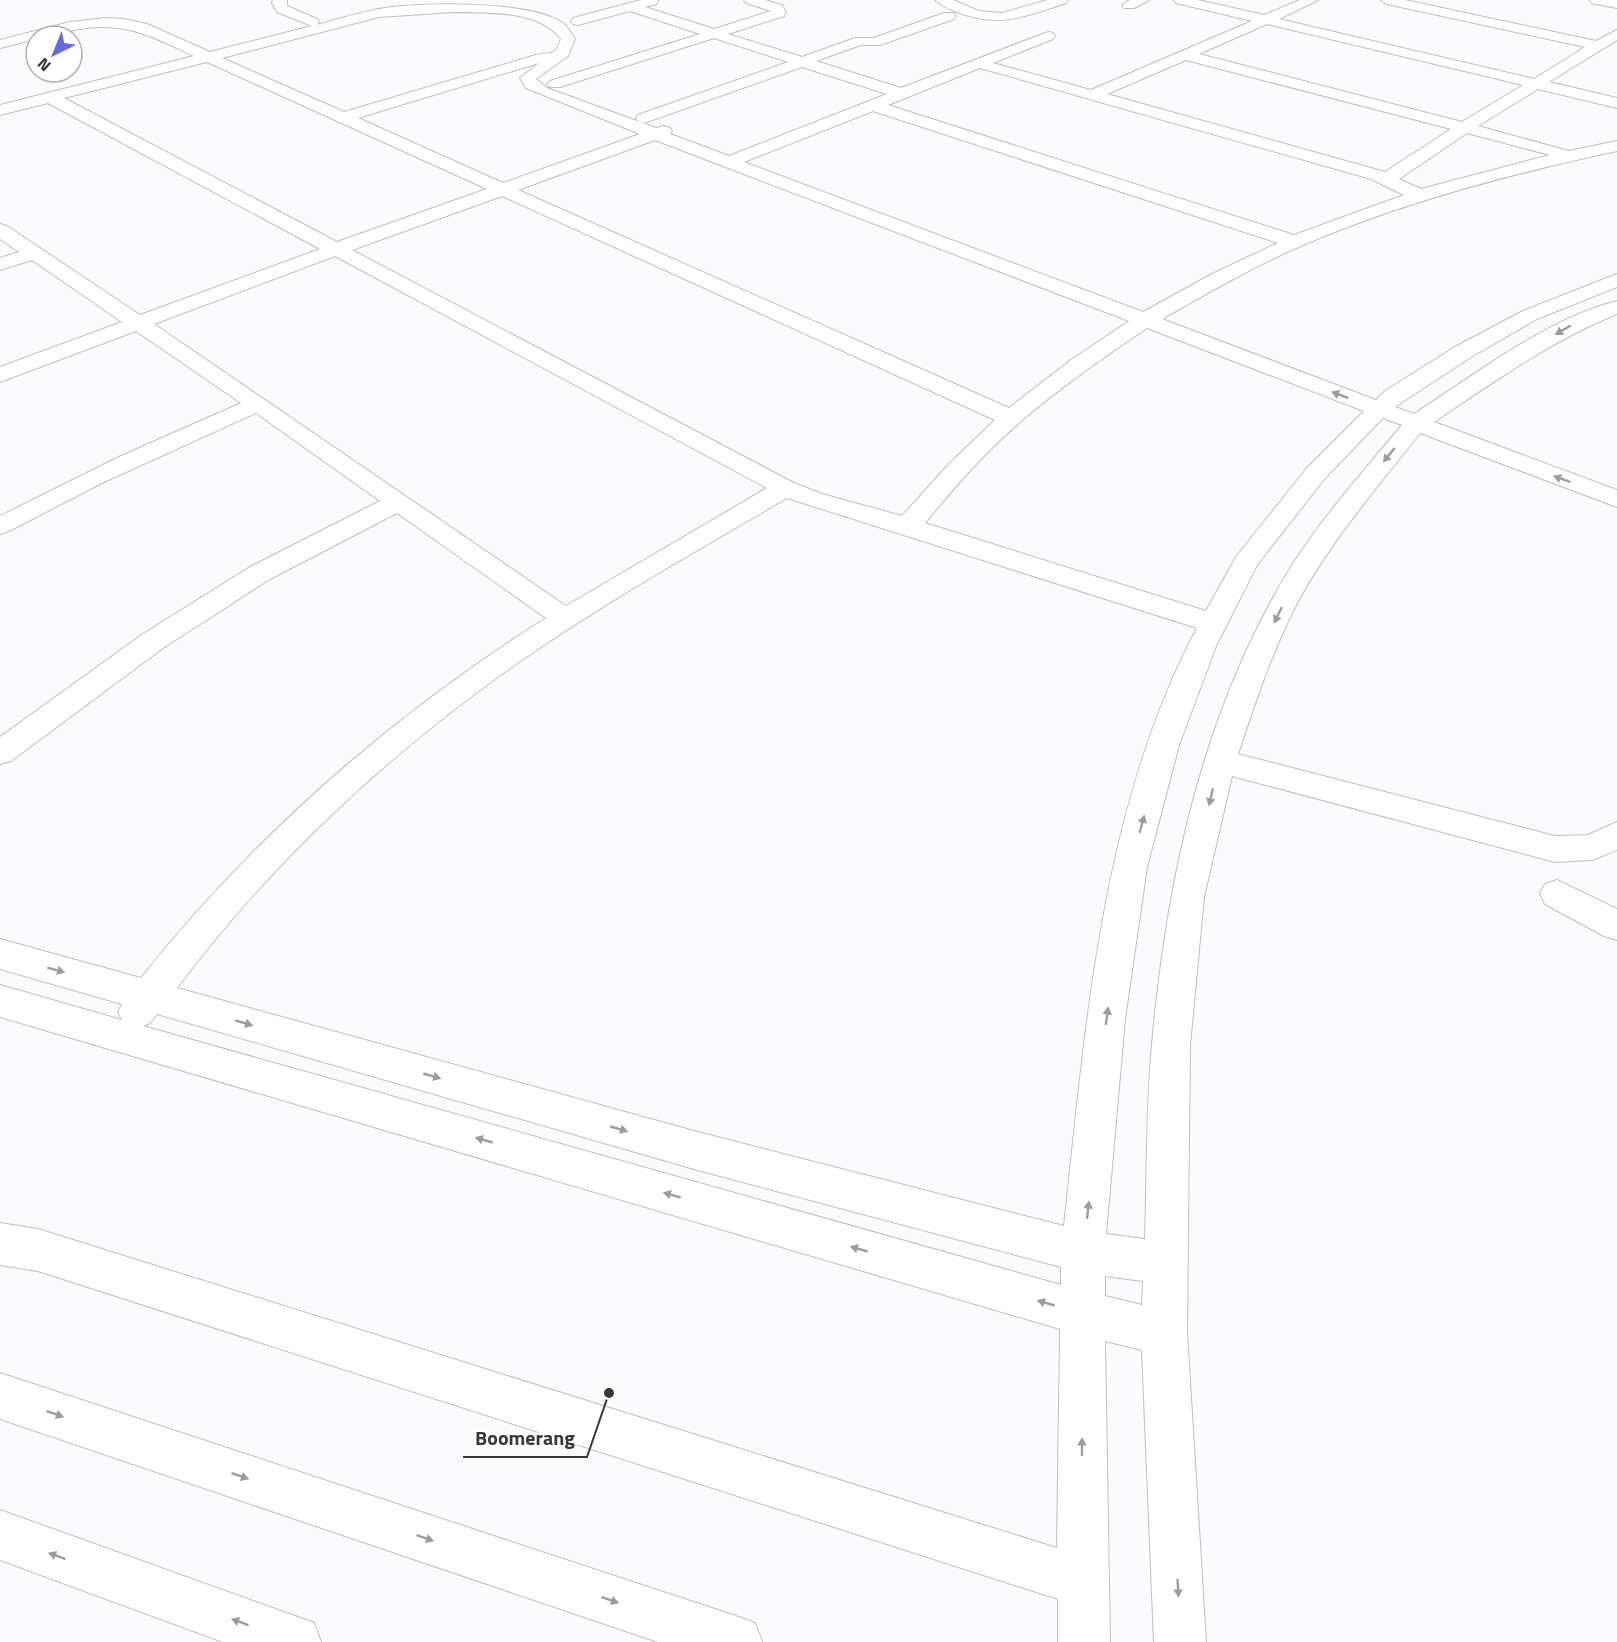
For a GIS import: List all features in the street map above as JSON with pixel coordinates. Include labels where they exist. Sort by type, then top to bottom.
[{"type":"street","points":[[280,0],[282,9],[294,15],[313,16],[436,0]]},
{"type":"street","points":[[499,0],[557,10],[578,21],[588,33]]},
{"type":"street","points":[[578,21],[657,0]]},
{"type":"street","points":[[555,84],[779,13],[777,8],[752,0]]},
{"type":"street","points":[[942,0],[975,15],[999,19],[1061,0]]},
{"type":"street","points":[[1181,0],[1617,103]]},
{"type":"street","points":[[1093,95],[1311,0]]},
{"type":"street","points":[[1387,0],[1599,46]]},
{"type":"street","points":[[1596,0],[1617,4]]},
{"type":"street","points":[[0,102],[379,13],[418,7],[466,4],[518,8],[551,18],[564,28],[568,39],[563,53],[566,59]]},
{"type":"street","points":[[631,7],[903,94]]},
{"type":"street","points":[[1432,24],[1451,14]]},
{"type":"street","points":[[0,110],[205,53],[313,16]]},
{"type":"street","points":[[0,375],[501,189],[657,127],[802,62],[860,41],[875,42],[950,16]]},
{"type":"street","points":[[0,44],[85,25],[120,22],[142,27],[205,53],[1011,418]]},
{"type":"street","points":[[1387,179],[1464,128],[1617,34]]},
{"type":"street","points":[[736,159],[1048,36]]},
{"type":"street","points":[[1386,48],[1405,38]]},
{"type":"street","points":[[1185,55],[1570,155]]},
{"type":"street","points":[[344,117],[541,58],[566,59]]},
{"type":"street","points":[[566,59],[532,74],[528,78],[531,85],[657,127]]},
{"type":"street","points":[[566,59],[549,77],[555,84],[736,159],[1386,403],[1617,478]]},
{"type":"street","points":[[981,64],[1387,179],[1419,195]]},
{"type":"street","points":[[49,97],[785,488],[813,499],[909,526],[1213,623]]},
{"type":"street","points":[[872,105],[1292,241]]},
{"type":"street","points":[[909,526],[957,470],[1011,418],[1091,356],[1151,315],[1292,241],[1419,195],[1527,163],[1617,146]]},
{"type":"street","points":[[0,230],[258,404],[566,619]]},
{"type":"street","points":[[0,264],[34,253]]},
{"type":"street","points":[[1084,1642],[1083,1252],[1106,1019],[1130,867],[1163,745],[1202,646],[1245,563],[1316,473],[1346,440],[1386,403],[1463,352],[1530,315],[1617,280]]},
{"type":"street","points":[[1180,1642],[1164,1333],[1171,1045],[1187,897],[1220,762],[1248,678],[1288,595],[1332,526],[1425,417],[1510,361],[1572,325],[1617,307]]},
{"type":"street","points":[[0,526],[53,497],[143,454],[258,404]]},
{"type":"street","points":[[1425,417],[1617,499]]},
{"type":"street","points":[[120,1035],[231,895],[296,828],[362,768],[463,688],[566,619],[785,488]]},
{"type":"street","points":[[0,753],[153,641],[260,573],[398,502]]},
{"type":"street","points":[[1220,762],[1555,849],[1592,847],[1617,835]]},
{"type":"street","points":[[1557,894],[1616,923]]},
{"type":"street","points":[[0,954],[694,1150],[1083,1252],[1166,1263]]},
{"type":"street","points":[[0,1001],[1082,1313],[1164,1333]]},
{"type":"street","points":[[0,1244],[38,1250],[1083,1582]]},
{"type":"street","points":[[0,1395],[736,1642]]},
{"type":"street","points":[[0,1535],[295,1642]]},
{"type":"place","name":"Boomerang","points":[[609,1393]]}]
